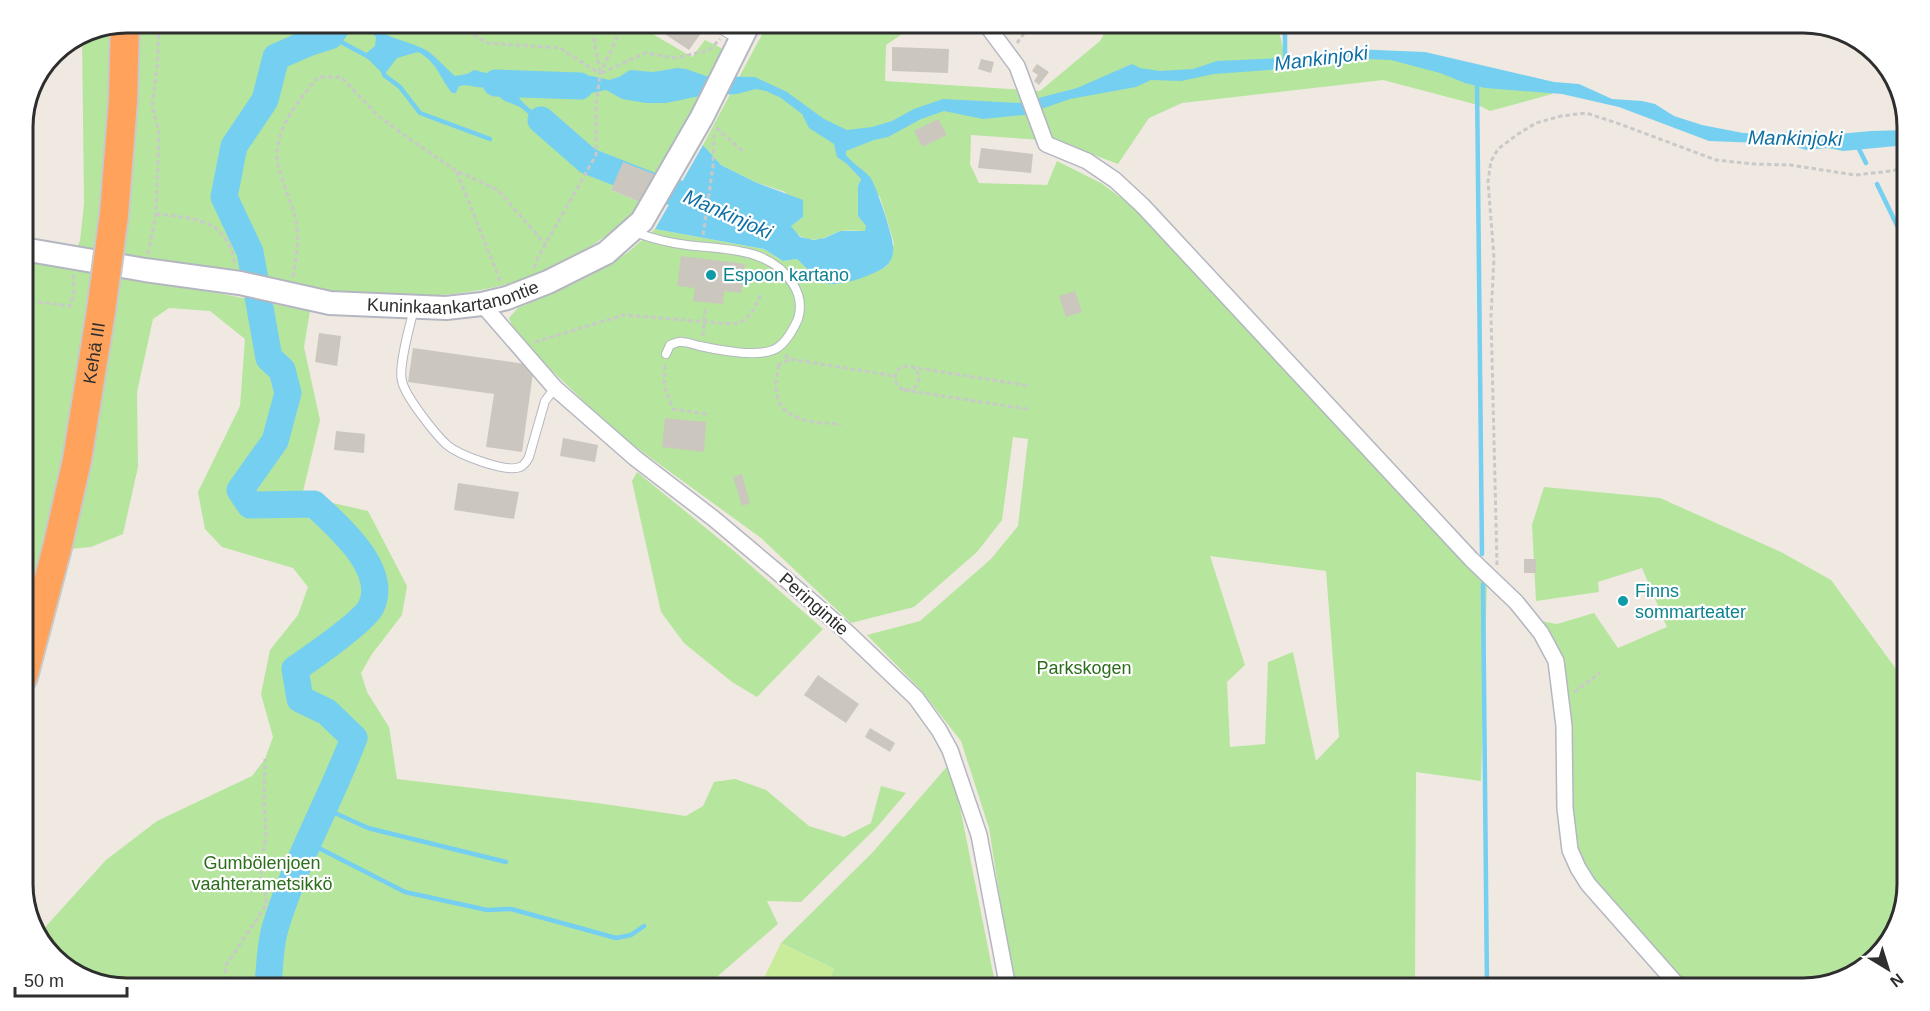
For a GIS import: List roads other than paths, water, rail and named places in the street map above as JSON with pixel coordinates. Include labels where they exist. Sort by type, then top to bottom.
[{"type":"highway","name":"Kehä III","points":[[33,639],[77,460],[101,311],[114,215],[123,101],[125,33]]},
{"type":"street","name":"Kuninkaankartanontie","points":[[33,251],[239,283],[330,303],[446,308],[482,304],[507,298],[574,270],[606,253],[632,231],[650,210],[669,177],[710,103],[744,33]]},
{"type":"street","points":[[994,33],[1017,66],[1046,144],[1087,161],[1115,180],[1143,206],[1471,559],[1528,616],[1556,662],[1564,726],[1565,808],[1570,850],[1588,884],[1671,978]]},
{"type":"street","name":"Peringintie","points":[[482,304],[555,388],[635,458],[713,518],[848,633],[916,699],[939,730],[950,750],[980,834],[1006,978]]},
{"type":"lane","points":[[632,231],[686,245],[758,255],[773,262],[787,274],[798,292],[801,305],[798,320],[776,349],[763,353],[702,346],[681,341],[670,345],[666,354]]},
{"type":"lane","points":[[414,308],[401,378],[410,399],[448,446],[473,458],[502,467],[518,468],[530,457],[545,400],[555,388]]},
{"type":"water","points":[[372,33],[382,33],[426,50],[455,76],[474,70],[506,78],[539,76],[569,79],[592,76],[609,80],[630,70],[653,72],[677,68],[706,76],[755,77],[787,92],[824,119],[847,130],[872,127],[892,121],[914,109],[943,99],[1019,103],[1077,88],[1132,64],[1140,68],[1160,71],[1193,69],[1217,61],[1323,56],[1352,49],[1425,52],[1554,82],[1579,84],[1612,99],[1655,104],[1674,116],[1702,125],[1743,133],[1783,132],[1806,137],[1897,130],[1897,146],[1843,151],[1828,148],[1806,150],[1787,144],[1709,141],[1619,107],[1562,94],[1485,88],[1391,60],[1363,59],[1322,66],[1214,74],[1181,81],[1151,80],[1136,87],[1070,99],[1024,115],[983,119],[944,111],[921,119],[888,137],[846,151],[846,155],[873,182],[887,222],[893,251],[890,262],[881,270],[856,280],[831,284],[818,279],[797,259],[783,261],[764,249],[655,229],[703,145],[721,165],[755,182],[803,200],[803,217],[791,226],[800,237],[814,240],[840,231],[865,231],[866,226],[858,216],[858,186],[861,179],[837,157],[834,144],[809,128],[802,114],[781,98],[756,89],[737,94],[700,96],[666,103],[646,103],[622,99],[606,90],[564,97],[556,95],[541,83],[516,92],[527,107],[582,144],[589,150],[588,154],[557,138],[520,107],[503,100],[488,87],[462,85],[456,93],[452,93],[430,61],[418,52],[397,58],[384,75],[364,55],[375,46],[376,37]]},
{"type":"waterway","points":[[268,978],[272,939],[284,901],[354,738],[327,712],[300,699],[295,669],[336,640],[366,614],[371,607],[375,593],[373,579],[359,550],[314,504],[250,505],[240,490],[275,441],[288,393],[282,370],[269,358],[250,252],[224,197],[234,146],[265,100],[276,57],[330,36],[332,33]]},
{"type":"waterway","points":[[1285,33],[1285,61]]},
{"type":"waterway","points":[[330,36],[369,57]]},
{"type":"waterway","points":[[383,71],[384,75],[400,87],[420,113],[490,139]]},
{"type":"waterway","points":[[1477,82],[1482,554]]},
{"type":"waterway","name":"Mankinjoki","points":[[496,83],[580,86]]},
{"type":"waterway","name":"Mankinjoki","points":[[541,120],[588,161],[652,186],[711,203]]},
{"type":"waterway","points":[[1857,145],[1866,163]]},
{"type":"waterway","points":[[1877,184],[1897,225]]},
{"type":"waterway","points":[[1483,584],[1487,978]]},
{"type":"waterway","points":[[324,808],[368,828],[506,862]]},
{"type":"waterway","points":[[307,842],[405,892],[487,910],[511,909],[616,938],[631,935],[644,926]]},
{"type":"place","name":"Espoon kartano","points":[[711,275]]},
{"type":"place","name":"Finns sommarteater","points":[[1623,601]]},
{"type":"park label","name":"Parkskogen","points":[[1084,668]]},
{"type":"park label","name":"Gumbölenjoen vaahterametsikkö","points":[[262,873]]}]
